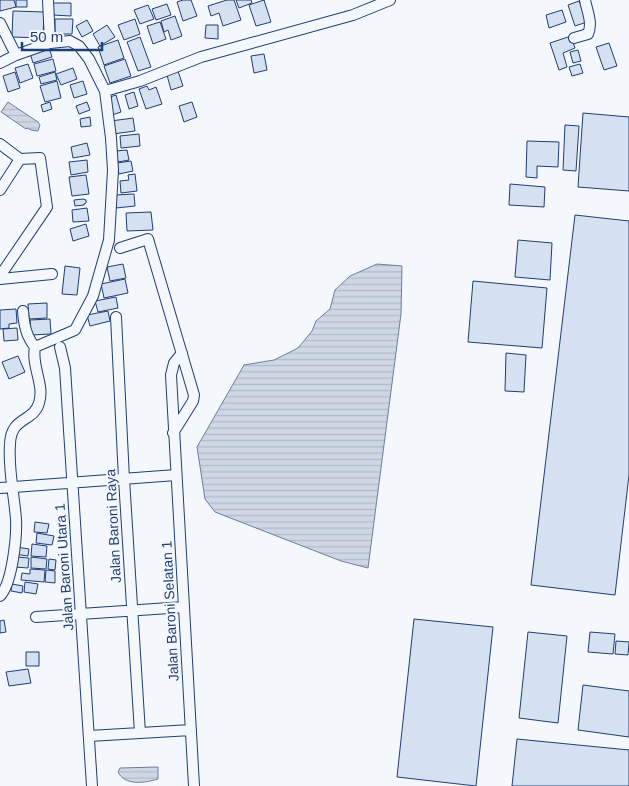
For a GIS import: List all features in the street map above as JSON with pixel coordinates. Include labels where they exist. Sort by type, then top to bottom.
[{"type":"street","points":[[48,0],[50,43]]},
{"type":"street","points":[[105,91],[140,81],[201,57],[354,15],[390,0]]},
{"type":"street","points":[[574,38],[588,34],[590,30],[585,0]]},
{"type":"street","points":[[0,23],[16,55]]},
{"type":"street","points":[[0,63],[50,43],[70,41],[79,46],[89,59],[105,91],[111,138],[112,170],[109,240],[93,296],[75,330],[35,347]]},
{"type":"street","points":[[0,144],[20,159],[40,158],[47,208],[0,278]]},
{"type":"street","points":[[0,190],[20,159]]},
{"type":"street","points":[[120,248],[148,239],[182,353],[194,395],[193,401],[173,433]]},
{"type":"street","points":[[0,278],[52,274]]},
{"type":"street","points":[[0,596],[11,572],[16,522],[10,443],[12,429],[20,421],[34,414],[40,400],[40,384],[34,354],[35,347],[27,334],[23,311]]},
{"type":"street","name":"Jalan Baroni Raya","points":[[116,317],[140,733]]},
{"type":"street","name":"Jalan Baroni Utara 1","points":[[60,347],[65,368],[92,786]]},
{"type":"street","name":"Jalan Baroni Selatan 1","points":[[182,353],[174,363],[171,375],[194,786]]},
{"type":"street","points":[[0,488],[176,475]]},
{"type":"street","points":[[36,617],[184,607]]},
{"type":"street","points":[[89,736],[191,730]]},
{"type":"shaded area","points":[[8,102],[38,122],[40,125],[38,131],[26,129],[1,112]]},
{"type":"shaded area","points":[[377,264],[402,266],[401,314],[368,568],[341,561],[215,512],[205,499],[197,447],[244,365],[274,360],[298,348],[312,331],[316,321],[330,309],[335,290],[350,276]]},
{"type":"shaded area","points":[[158,767],[158,779],[147,782],[125,780],[118,772],[120,768]]},
{"type":"building","points":[[0,0],[14,0],[16,7],[0,11]]},
{"type":"building","points":[[16,0],[27,0],[27,7],[16,7]]},
{"type":"building","points":[[191,0],[197,16],[183,21],[177,2]]},
{"type":"building","points":[[227,0],[234,0],[241,20],[223,26],[219,13],[211,16],[208,6]]},
{"type":"building","points":[[236,0],[251,0],[252,3],[239,8]]},
{"type":"building","points":[[264,0],[271,22],[256,26],[249,5]]},
{"type":"building","points":[[579,1],[587,22],[575,26],[568,5]]},
{"type":"building","points":[[53,3],[71,3],[71,16],[53,15]]},
{"type":"building","points":[[167,4],[171,15],[156,20],[152,9]]},
{"type":"building","points":[[148,5],[154,19],[140,24],[134,10]]},
{"type":"building","points":[[562,10],[566,22],[549,28],[546,15]]},
{"type":"building","points":[[13,11],[44,12],[43,38],[12,37]]},
{"type":"building","points":[[175,16],[182,36],[171,40],[168,30],[164,32],[161,21]]},
{"type":"building","points":[[55,19],[73,19],[72,34],[55,34]]},
{"type":"building","points":[[135,19],[140,34],[124,40],[118,25]]},
{"type":"building","points":[[87,20],[93,31],[82,37],[76,26]]},
{"type":"building","points":[[160,22],[166,39],[153,44],[147,26]]},
{"type":"building","points":[[107,25],[115,37],[100,46],[93,34]]},
{"type":"building","points":[[206,25],[218,25],[218,39],[205,38]]},
{"type":"building","points":[[571,36],[575,48],[563,53],[567,67],[559,70],[550,43]]},
{"type":"building","points":[[140,37],[151,67],[138,71],[127,42]]},
{"type":"building","points":[[118,40],[124,58],[104,65],[98,47]]},
{"type":"building","points":[[609,43],[617,66],[604,70],[596,47]]},
{"type":"building","points":[[49,47],[52,57],[33,63],[30,53]]},
{"type":"building","points":[[578,50],[581,61],[573,63],[570,52]]},
{"type":"building","points":[[264,54],[267,70],[254,73],[251,56]]},
{"type":"building","points":[[53,59],[56,71],[37,76],[34,64]]},
{"type":"building","points":[[125,59],[131,76],[110,83],[104,66]]},
{"type":"building","points":[[28,64],[33,78],[20,83],[15,68]]},
{"type":"building","points":[[580,64],[583,73],[572,76],[569,67]]},
{"type":"building","points":[[73,68],[77,79],[61,85],[56,74]]},
{"type":"building","points":[[178,71],[183,86],[171,90],[167,75]]},
{"type":"building","points":[[15,72],[20,88],[8,92],[3,76]]},
{"type":"building","points":[[55,72],[57,80],[41,84],[39,77]]},
{"type":"building","points":[[57,81],[61,98],[45,102],[40,86]]},
{"type":"building","points":[[83,81],[87,94],[74,98],[70,85]]},
{"type":"building","points":[[147,86],[149,90],[156,87],[162,104],[146,109],[139,89]]},
{"type":"building","points":[[134,92],[138,106],[129,109],[125,95]]},
{"type":"building","points":[[116,95],[121,112],[112,115],[107,98]]},
{"type":"building","points":[[50,102],[52,109],[43,112],[41,105]]},
{"type":"building","points":[[87,102],[90,110],[79,114],[76,106]]},
{"type":"building","points":[[192,102],[197,117],[184,122],[179,106]]},
{"type":"building","points":[[583,113],[629,117],[629,191],[578,187]]},
{"type":"building","points":[[90,117],[91,126],[81,127],[80,119]]},
{"type":"building","points":[[133,118],[135,131],[113,134],[111,121]]},
{"type":"building","points":[[565,125],[579,126],[576,171],[563,170]]},
{"type":"building","points":[[139,134],[140,146],[121,148],[120,136]]},
{"type":"building","points":[[527,141],[559,142],[558,167],[537,166],[537,178],[526,177]]},
{"type":"building","points":[[87,143],[90,155],[73,158],[71,147]]},
{"type":"building","points":[[127,150],[129,160],[118,162],[116,151]]},
{"type":"building","points":[[87,160],[88,172],[71,175],[69,162]]},
{"type":"building","points":[[131,161],[133,171],[119,174],[117,163]]},
{"type":"building","points":[[135,174],[137,191],[121,193],[120,181],[129,180],[128,175]]},
{"type":"building","points":[[86,175],[89,194],[72,196],[69,177]]},
{"type":"building","points":[[510,184],[545,187],[544,207],[509,205]]},
{"type":"building","points":[[134,194],[135,206],[116,208],[115,195]]},
{"type":"building","points":[[74,200],[86,200],[84,205],[75,206]]},
{"type":"building","points":[[87,208],[89,221],[73,222],[72,210]]},
{"type":"building","points":[[151,212],[153,230],[127,231],[126,213]]},
{"type":"building","points":[[575,215],[629,221],[629,475],[615,595],[531,585]]},
{"type":"building","points":[[86,224],[89,236],[73,241],[70,229]]},
{"type":"building","points":[[518,240],[552,243],[550,280],[515,277]]},
{"type":"building","points":[[123,264],[126,278],[110,281],[107,267]]},
{"type":"building","points":[[65,266],[80,268],[77,295],[62,294]]},
{"type":"building","points":[[125,279],[128,293],[104,298],[101,284]]},
{"type":"building","points":[[473,281],[547,288],[542,348],[468,342]]},
{"type":"building","points":[[116,297],[118,308],[98,312],[95,301]]},
{"type":"building","points":[[47,303],[47,318],[29,319],[28,304]]},
{"type":"building","points":[[16,309],[17,323],[9,324],[9,328],[0,329],[0,310]]},
{"type":"building","points":[[108,311],[110,321],[90,326],[87,315]]},
{"type":"building","points":[[50,319],[51,334],[31,335],[30,320]]},
{"type":"building","points":[[17,328],[18,340],[4,341],[3,329]]},
{"type":"building","points":[[506,353],[526,355],[524,392],[505,391]]},
{"type":"building","points":[[18,356],[25,372],[9,379],[2,362]]},
{"type":"building","points":[[35,522],[49,524],[47,533],[34,532]]},
{"type":"building","points":[[37,533],[54,536],[52,545],[36,543]]},
{"type":"building","points":[[32,544],[47,546],[46,557],[31,556]]},
{"type":"building","points":[[16,547],[29,549],[28,556],[14,554]]},
{"type":"building","points":[[16,557],[29,558],[28,568],[15,567]]},
{"type":"building","points":[[31,557],[47,559],[46,569],[31,568]]},
{"type":"building","points":[[49,559],[56,560],[55,570],[48,569]]},
{"type":"building","points":[[30,569],[45,570],[44,582],[21,580],[22,573],[30,574]]},
{"type":"building","points":[[46,570],[55,571],[55,583],[45,582]]},
{"type":"building","points":[[25,582],[38,584],[36,594],[24,592]]},
{"type":"building","points":[[12,584],[23,586],[22,593],[11,591]]},
{"type":"building","points":[[414,619],[493,627],[476,786],[397,777]]},
{"type":"building","points":[[4,620],[6,632],[0,633],[0,621]]},
{"type":"building","points":[[528,632],[567,636],[558,723],[519,718]]},
{"type":"building","points":[[590,632],[615,634],[613,654],[588,652]]},
{"type":"building","points":[[616,641],[629,642],[628,655],[615,654]]},
{"type":"building","points":[[26,652],[39,652],[39,666],[26,666]]},
{"type":"building","points":[[28,669],[31,683],[9,686],[6,672]]},
{"type":"building","points":[[583,685],[629,691],[629,737],[578,730]]},
{"type":"building","points":[[517,739],[629,750],[629,786],[512,786]]}]
